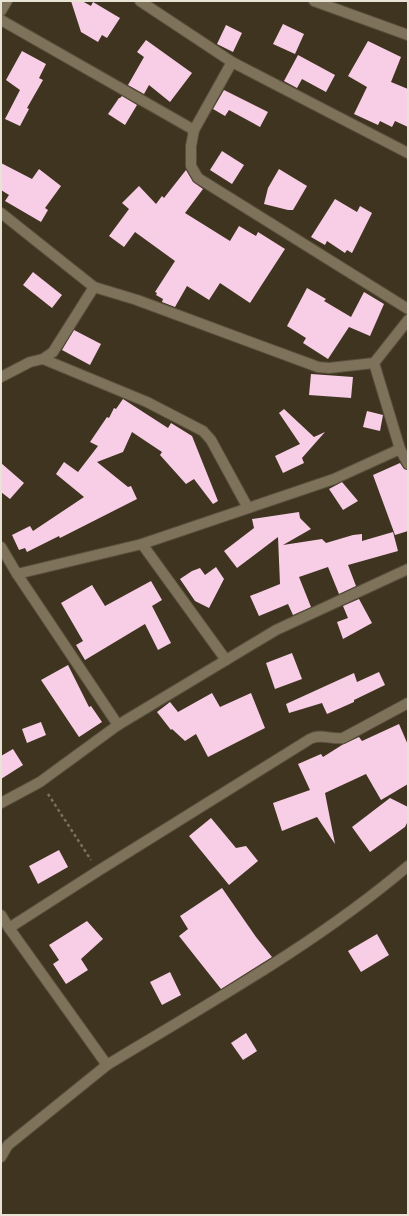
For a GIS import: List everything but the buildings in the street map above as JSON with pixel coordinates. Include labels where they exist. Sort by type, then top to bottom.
[{"type":"lane","points":[[1,11],[7,1]]},
{"type":"lane","points":[[140,1],[232,62],[408,153]]},
{"type":"lane","points":[[314,1],[408,35]]},
{"type":"lane","points":[[1,20],[194,130]]},
{"type":"lane","points":[[232,62],[194,130],[191,146],[191,166],[198,178],[408,309]]},
{"type":"lane","points":[[1,213],[94,287],[137,300],[318,367],[329,368],[374,363],[408,320]]},
{"type":"lane","points":[[1,377],[30,362],[43,359],[53,352],[94,287]]},
{"type":"lane","points":[[43,359],[147,402],[203,431],[211,440],[248,508]]},
{"type":"lane","points":[[374,363],[400,449],[408,464]]},
{"type":"lane","points":[[17,574],[142,544],[334,479],[400,449]]},
{"type":"lane","points":[[142,544],[226,660]]},
{"type":"lane","points":[[1,547],[17,574],[118,725]]},
{"type":"lane","points":[[1,803],[40,782],[118,725],[276,630],[408,569]]},
{"type":"lane","points":[[9,928],[98,870],[313,737],[343,738],[408,703]]},
{"type":"lane","points":[[1,1157],[8,1145],[107,1065],[288,955],[379,891],[408,866]]},
{"type":"lane","points":[[1,915],[107,1065]]},
{"type":"path","points":[[40,782],[98,870]]}]
